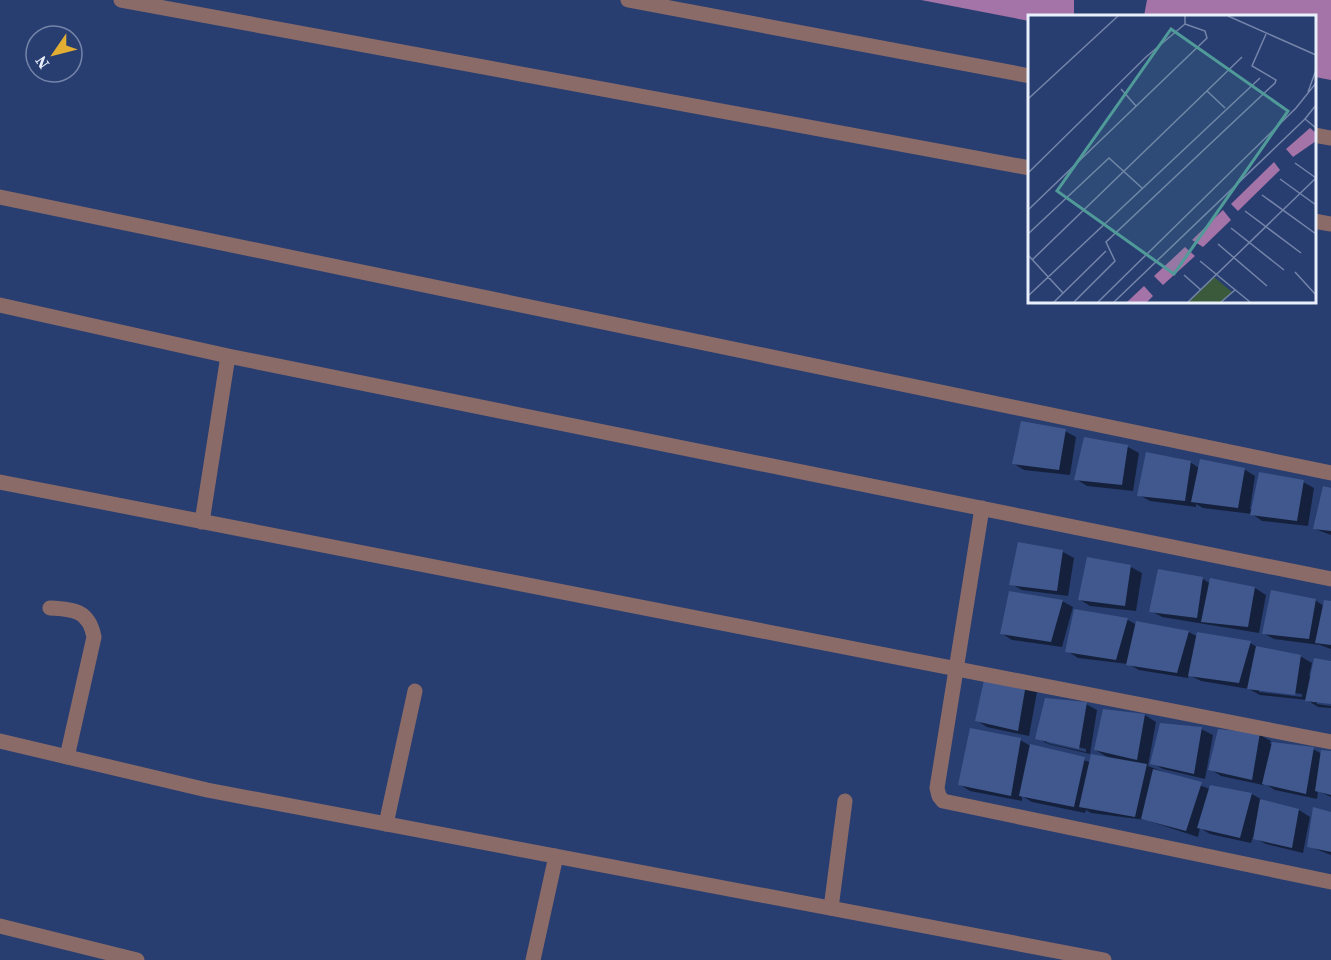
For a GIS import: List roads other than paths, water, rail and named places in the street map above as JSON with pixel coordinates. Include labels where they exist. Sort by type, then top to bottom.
[{"type":"street","points":[[121,0],[1028,168]]},
{"type":"street","points":[[628,0],[1028,76]]},
{"type":"street","points":[[1316,135],[1331,138]]},
{"type":"street","points":[[0,197],[1331,472]]},
{"type":"street","points":[[1316,221],[1331,224]]},
{"type":"street","points":[[1,307],[228,356],[1331,579]]},
{"type":"street","points":[[202,522],[228,356]]},
{"type":"street","points":[[0,482],[1331,742]]},
{"type":"street","points":[[982,508],[937,788],[943,801],[1331,882]]},
{"type":"street","points":[[50,608],[82,614],[91,621],[93,637],[67,757]]},
{"type":"street","points":[[386,824],[415,691]]},
{"type":"street","points":[[0,741],[207,790],[1104,960]]},
{"type":"street","points":[[831,909],[845,801]]},
{"type":"street","points":[[533,960],[556,856]]},
{"type":"street","points":[[0,926],[137,960]]}]
